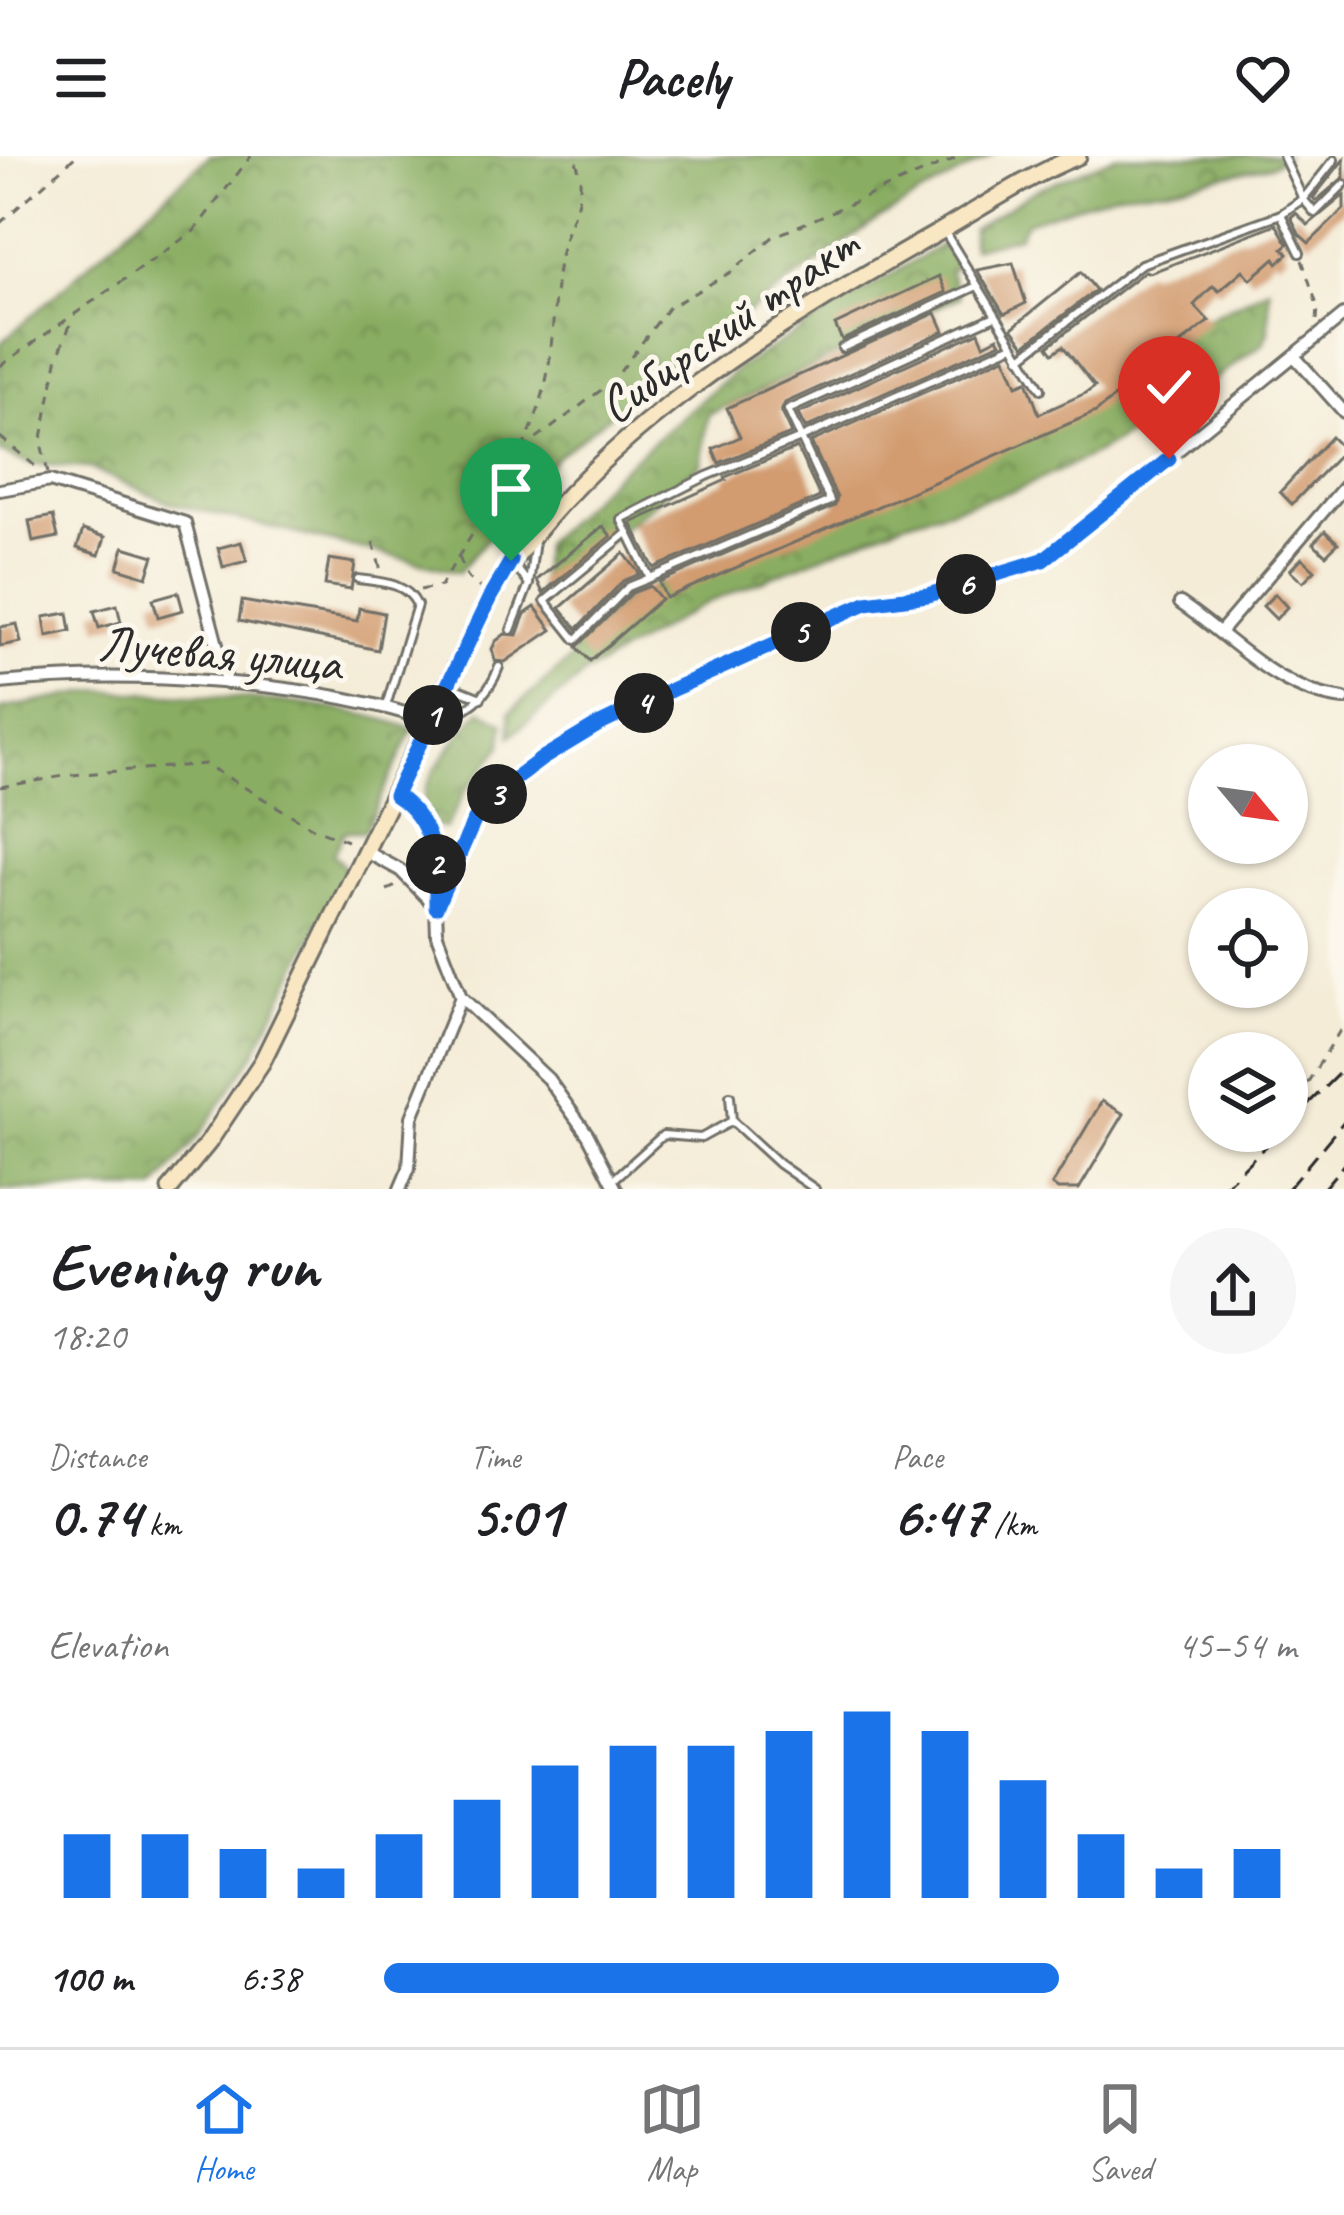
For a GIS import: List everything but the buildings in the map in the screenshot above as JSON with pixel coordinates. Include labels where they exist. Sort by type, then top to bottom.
[{"type":"main road","name":"Сибирский тракт","points":[[170,1189],[208,1143],[262,1062],[490,597],[536,531],[628,439],[777,326],[1078,156]]},
{"type":"street","points":[[928,595],[1043,560],[1344,315]]},
{"type":"street","points":[[1295,357],[1344,412]]},
{"type":"street","points":[[0,490],[50,481],[185,523],[226,683]]},
{"type":"street","points":[[1221,631],[1344,487]]},
{"type":"street","points":[[1180,603],[1221,631],[1244,656],[1318,696],[1344,699]]},
{"type":"street","name":"Лучевая улица","points":[[0,683],[88,678],[226,683],[386,706],[430,722]]},
{"type":"street","points":[[395,795],[424,823],[436,858],[437,935],[461,998],[548,1079],[588,1135],[611,1186]]},
{"type":"street","points":[[368,852],[400,870],[436,907]]},
{"type":"street","points":[[400,1189],[409,1168],[412,1117],[461,998]]},
{"type":"lane","points":[[1282,156],[1315,213],[1344,184]]},
{"type":"lane","points":[[1020,358],[1141,264],[1281,214],[1303,199],[1334,160]]},
{"type":"lane","points":[[1281,214],[1300,253]]},
{"type":"lane","points":[[943,230],[1041,389]]},
{"type":"lane","points":[[842,348],[975,286]]},
{"type":"lane","points":[[627,533],[544,601],[576,640],[628,587],[830,501],[788,410],[993,317]]},
{"type":"lane","points":[[650,578],[620,519],[707,476],[1011,346]]},
{"type":"lane","points":[[511,630],[530,584],[536,531]]},
{"type":"lane","points":[[511,561],[530,584]]},
{"type":"lane","points":[[358,578],[411,592],[417,605],[386,706]]},
{"type":"lane","points":[[436,907],[474,821],[503,788],[543,758],[596,726],[866,603],[928,595]]},
{"type":"lane","points":[[430,722],[456,716],[490,692],[499,667]]},
{"type":"lane","points":[[447,685],[481,698]]},
{"type":"lane","points":[[730,1096],[732,1121],[815,1189]]},
{"type":"lane","points":[[611,1186],[663,1135],[701,1138],[732,1121]]},
{"type":"path","points":[[0,224],[76,156]]},
{"type":"path","points":[[0,366],[194,231],[251,156]]},
{"type":"path","points":[[411,592],[441,586],[499,498],[544,392],[562,246],[582,197],[581,172],[574,156]]},
{"type":"path","points":[[521,450],[613,381],[668,308],[731,272],[773,237],[961,156]]},
{"type":"path","points":[[1300,253],[1318,308],[1317,338]]},
{"type":"path","points":[[50,481],[41,443],[58,356],[72,319]]},
{"type":"path","points":[[0,437],[50,481]]},
{"type":"path","points":[[373,542],[383,582]]},
{"type":"path","points":[[458,555],[468,578],[490,597]]},
{"type":"path","points":[[0,787],[70,775],[205,764],[314,828],[347,841]]},
{"type":"path","points":[[1308,1082],[1344,1024]]},
{"type":"green space","points":[[209,156],[991,156],[880,218],[666,371],[556,457],[459,572],[173,504],[90,468],[30,464],[0,452],[0,344]]},
{"type":"green space","points":[[1116,156],[1285,156],[1270,166],[1166,188],[1118,192],[1026,222],[1019,236],[972,248],[972,230],[1033,191]]},
{"type":"green space","points":[[942,244],[959,266],[949,270],[959,297],[708,415],[701,464],[539,597],[543,545],[612,477],[737,369]]},
{"type":"green space","points":[[1269,288],[1269,332],[1263,344],[1185,401],[1097,453],[1019,489],[907,521],[702,605],[585,674],[511,736],[510,712],[571,659],[574,645],[624,599],[815,516],[1057,420],[1206,319]]},
{"type":"green space","points":[[101,690],[300,704],[413,729],[364,832],[344,832],[333,854],[346,869],[254,1054],[199,1136],[155,1189],[0,1189],[0,709]]},
{"type":"green space","points":[[481,710],[504,723],[502,746],[465,791],[446,828],[437,827],[425,804],[429,780]]},
{"type":"railway","points":[[1308,1104],[1344,1068]]},
{"type":"railway","points":[[1288,1189],[1344,1121]]},
{"type":"railway","points":[[1222,1189],[1260,1152]]},
{"type":"railway","points":[[1323,1189],[1344,1164]]},
{"type":"route","points":[[511,561],[395,795],[424,823],[436,858],[436,907],[474,821],[503,788],[543,758],[671,690],[866,603],[928,595],[1043,560],[1169,459]]}]
